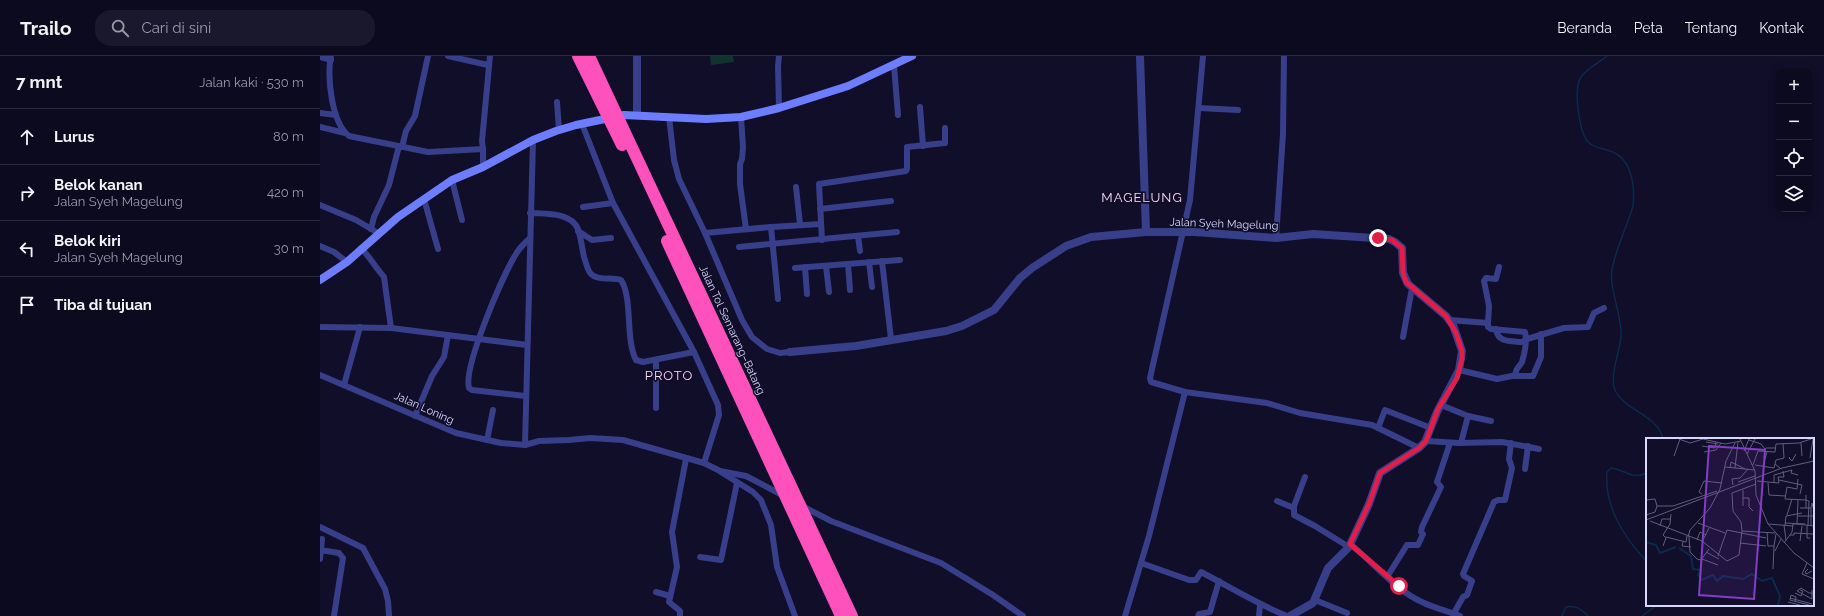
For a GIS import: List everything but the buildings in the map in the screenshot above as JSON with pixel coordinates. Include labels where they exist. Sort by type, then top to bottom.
[{"type":"highway","name":"Jalan Tol Semarang–Batang","points":[[578,56],[603,96]]},
{"type":"highway","name":"Jalan Tol Semarang–Batang","points":[[589,56],[603,96],[852,616]]},
{"type":"highway","name":"Jalan Tol Semarang–Batang","points":[[624,140],[841,616]]},
{"type":"main road","points":[[320,280],[346,261],[375,231],[452,180],[483,167],[533,140],[559,130],[620,116],[637,115],[706,120],[741,117],[779,108],[848,86],[912,56]]},
{"type":"street","points":[[320,205],[375,231],[400,146],[406,131],[415,116],[428,56]]},
{"type":"street","points":[[448,56],[488,65]]},
{"type":"street","points":[[483,167],[482,141],[490,56]]},
{"type":"street","points":[[637,56],[637,115]]},
{"type":"street","points":[[779,56],[779,108]]},
{"type":"street","points":[[1140,56],[1146,232]]},
{"type":"street","points":[[1203,56],[1190,200],[1150,378],[1151,382],[1155,385],[1185,392],[1267,403],[1300,413],[1378,428],[1419,448]]},
{"type":"street","points":[[1276,238],[1283,134],[1284,56]]},
{"type":"street","points":[[320,57],[331,58],[330,83],[336,115],[345,133]]},
{"type":"street","points":[[894,65],[898,114]]},
{"type":"street","points":[[557,102],[559,130]]},
{"type":"street","points":[[920,107],[924,146]]},
{"type":"street","points":[[1199,108],[1238,110]]},
{"type":"street","points":[[320,113],[336,115]]},
{"type":"street","points":[[669,117],[674,160],[678,174],[742,320],[759,344],[767,349],[780,353],[790,352]]},
{"type":"street","points":[[741,117],[743,147],[740,164],[740,184],[746,229]]},
{"type":"street","points":[[582,124],[613,203],[694,352],[718,404],[719,415],[704,463]]},
{"type":"street","points":[[320,128],[345,133],[351,137],[428,152],[483,149]]},
{"type":"street","points":[[822,240],[819,184],[906,171],[906,147],[945,143],[945,128]]},
{"type":"street","points":[[525,445],[525,396],[533,140]]},
{"type":"street","points":[[452,180],[462,220]]},
{"type":"street","points":[[796,187],[800,224]]},
{"type":"street","points":[[424,199],[438,249]]},
{"type":"street","points":[[820,209],[890,201]]},
{"type":"street","points":[[583,207],[613,203]]},
{"type":"street","points":[[530,213],[564,217],[576,227],[578,231],[586,265],[591,274],[596,277],[615,278],[621,280],[624,284],[630,332],[636,360],[643,362],[694,352]]},
{"type":"street","points":[[705,233],[800,224],[821,224]]},
{"type":"street","points":[[771,227],[778,299]]},
{"type":"street","points":[[578,231],[592,240],[611,238]]},
{"type":"street","points":[[739,247],[897,232]]},
{"type":"street","name":"Jalan Syeh Magelung","points":[[790,352],[856,346],[946,331],[965,325],[994,310],[1020,278],[1032,268],[1066,246],[1092,237],[1146,232],[1182,232],[1276,238],[1313,234],[1392,240],[1402,248],[1404,277],[1408,284],[1450,320],[1462,351],[1459,370],[1441,405],[1426,441],[1419,448],[1380,473],[1369,504],[1350,545],[1328,568],[1323,576],[1315,600]]},
{"type":"street","points":[[858,236],[860,251]]},
{"type":"street","points":[[525,396],[469,388],[470,369],[479,339],[516,253],[530,238]]},
{"type":"street","points":[[320,246],[346,261]]},
{"type":"street","points":[[360,248],[370,257],[377,271],[384,276],[391,328]]},
{"type":"street","points":[[795,268],[900,260]]},
{"type":"street","points":[[869,262],[872,287]]},
{"type":"street","points":[[882,262],[891,339]]},
{"type":"street","points":[[848,264],[850,290]]},
{"type":"street","points":[[826,266],[829,292]]},
{"type":"street","points":[[805,267],[807,294]]},
{"type":"street","points":[[1499,267],[1496,279],[1486,278],[1484,282],[1489,306],[1488,323],[1489,328],[1525,331],[1526,339],[1522,362],[1516,368],[1515,376]]},
{"type":"street","points":[[1403,337],[1412,288]]},
{"type":"street","points":[[1496,329],[1497,336],[1503,340],[1522,342],[1526,339],[1541,334],[1570,328],[1588,327],[1594,313],[1604,308]]},
{"type":"street","points":[[1450,320],[1488,323]]},
{"type":"street","points":[[320,327],[391,328],[527,345]]},
{"type":"street","points":[[344,385],[360,327]]},
{"type":"street","points":[[1459,370],[1497,379],[1515,376],[1533,376],[1541,357],[1541,334]]},
{"type":"street","points":[[416,416],[432,376],[446,354],[448,335]]},
{"type":"street","points":[[656,360],[656,408]]},
{"type":"street","name":"Jalan Loning","points":[[320,375],[453,432],[486,440],[525,445],[539,441],[590,438],[612,439],[645,445],[686,459],[704,463],[720,471]]},
{"type":"street","points":[[1125,616],[1141,564],[1185,392]]},
{"type":"street","points":[[1441,405],[1468,416],[1491,422]]},
{"type":"street","points":[[486,440],[493,410]]},
{"type":"street","points":[[1378,428],[1386,410],[1431,428]]},
{"type":"street","points":[[1461,443],[1468,416]]},
{"type":"street","points":[[1426,441],[1444,441],[1450,443],[1512,443],[1539,449]]},
{"type":"street","points":[[1387,577],[1407,545],[1418,545],[1421,540],[1423,534],[1421,532],[1422,527],[1441,487],[1437,482],[1450,443]]},
{"type":"street","points":[[1454,613],[1463,597],[1467,596],[1472,581],[1463,574],[1494,502],[1498,500],[1505,500],[1512,468],[1509,459],[1512,443]]},
{"type":"street","points":[[1525,468],[1528,446]]},
{"type":"street","points":[[680,616],[679,610],[669,603],[677,564],[672,532],[686,459]]},
{"type":"street","points":[[720,471],[746,476],[826,518],[941,563],[993,594],[1023,616]]},
{"type":"street","points":[[720,471],[753,492],[761,500],[771,525],[777,567],[795,616]]},
{"type":"street","points":[[1305,477],[1294,508],[1295,516],[1350,545],[1387,577],[1422,602],[1460,616]]},
{"type":"street","points":[[700,557],[721,560],[737,483]]},
{"type":"street","points":[[1277,501],[1286,503],[1294,508]]},
{"type":"street","points":[[320,527],[363,548],[385,589],[388,601],[389,616]]},
{"type":"street","points":[[320,559],[322,539]]},
{"type":"street","points":[[321,551],[339,553],[343,558],[334,616]]},
{"type":"street","points":[[1141,564],[1189,580],[1196,580],[1201,572],[1243,593],[1260,605],[1287,616]]},
{"type":"street","points":[[1198,616],[1199,614],[1210,612],[1220,581]]},
{"type":"street","points":[[656,592],[670,596]]},
{"type":"street","points":[[1290,616],[1305,609],[1315,600],[1347,613]]},
{"type":"street","points":[[1259,616],[1260,605]]},
{"type":"green space","points":[[710,56],[733,56],[734,62],[711,65]]},
{"type":"waterway","points":[[1607,56],[1583,74],[1577,91],[1577,100],[1582,129],[1588,142],[1595,147],[1610,151],[1623,160],[1627,166],[1632,182],[1633,206],[1612,269],[1612,285],[1621,328],[1621,336],[1613,380],[1616,392],[1621,399],[1649,419],[1660,431],[1663,438]]},
{"type":"waterway","points":[[1646,473],[1632,475],[1611,468],[1607,472],[1609,497],[1617,521],[1623,532],[1646,561]]},
{"type":"waterway","points":[[1642,616],[1656,606]]},
{"type":"waterway","points":[[1562,616],[1566,607],[1578,608],[1588,616]]},
{"type":"district","name":"MAGELUNG","points":[[1142,197]]},
{"type":"district","name":"PROTO","points":[[669,375]]},
{"type":"route","points":[[1378,238],[1392,240],[1402,248],[1403,273],[1406,282],[1446,316],[1453,325],[1462,351],[1462,359],[1457,378],[1438,409],[1426,441],[1419,448],[1384,469],[1380,473],[1369,504],[1350,544],[1399,586]]}]
